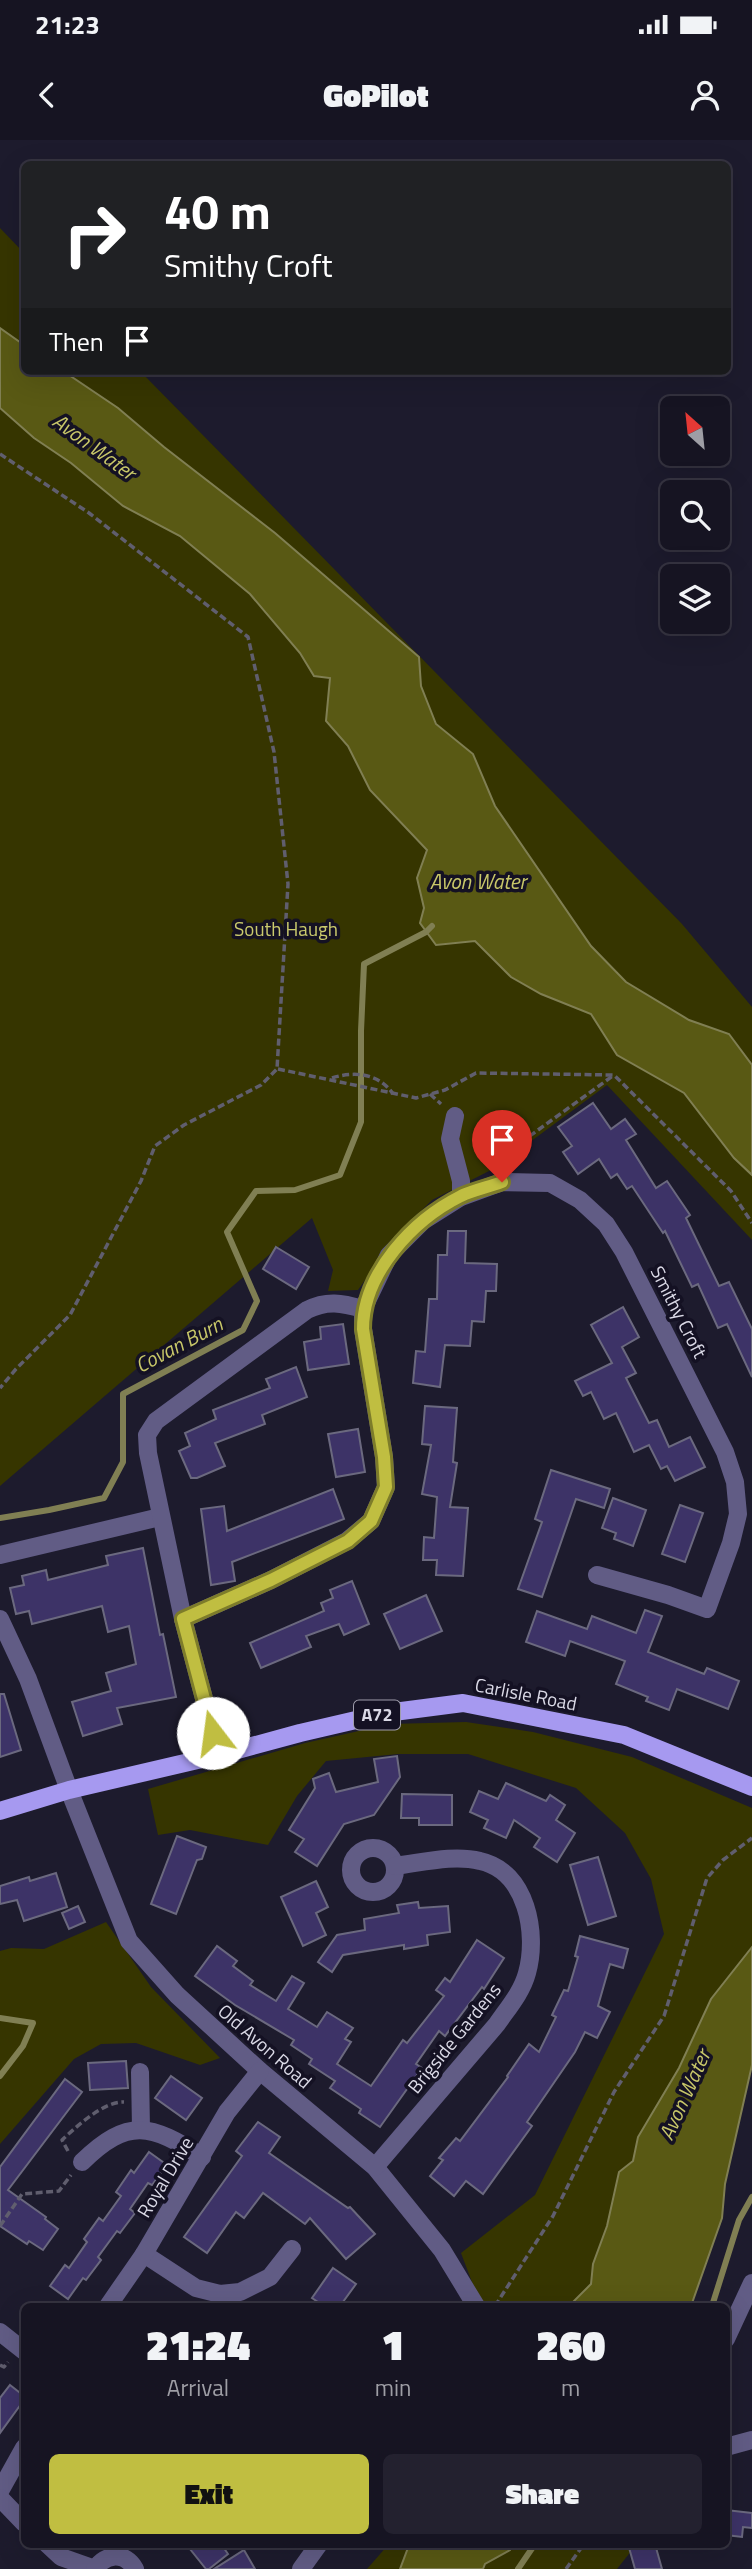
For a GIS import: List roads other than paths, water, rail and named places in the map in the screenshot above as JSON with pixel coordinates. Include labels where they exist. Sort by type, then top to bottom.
[{"type":"main road","name":"Carlisle Road","points":[[0,1811],[69,1790],[219,1755],[300,1732],[386,1713],[463,1703],[624,1735],[752,1787]]},
{"type":"street","points":[[455,1116],[450,1139],[461,1189]]},
{"type":"street","name":"Smithy Croft","points":[[183,1619],[271,1580],[348,1541],[371,1521],[386,1487],[384,1457],[363,1329],[363,1308],[389,1255],[423,1222],[461,1189],[502,1182],[550,1183],[579,1200],[606,1224],[668,1335],[725,1452],[735,1482],[738,1514],[707,1609],[597,1575]]},
{"type":"street","points":[[219,1755],[183,1619],[160,1517],[147,1435],[156,1421],[307,1310],[321,1303],[341,1303],[363,1308]]},
{"type":"street","points":[[0,1555],[160,1517]]},
{"type":"street","name":"Old Avon Road","points":[[0,1619],[28,1679],[129,1941],[177,1995],[260,2071],[375,2167],[442,2250],[474,2303]]},
{"type":"street","name":"Brigside Gardens","points":[[375,2167],[508,2008],[526,1976],[531,1959],[528,1911],[519,1891],[503,1873],[482,1861],[458,1859],[395,1866]]},
{"type":"street","points":[[141,2071],[141,2129]]},
{"type":"street","name":"Royal Drive","points":[[110,2303],[144,2254],[227,2112],[260,2071]]},
{"type":"street","points":[[82,2162],[102,2142],[121,2133],[141,2129],[177,2141],[202,2157]]},
{"type":"street","points":[[144,2254],[196,2288],[220,2294],[240,2292],[270,2277],[292,2249]]},
{"type":"street","points":[[730,2330],[752,2283]]},
{"type":"street","points":[[0,2332],[21,2349]]},
{"type":"street","points":[[730,2446],[752,2440]]},
{"type":"street","points":[[0,2491],[21,2453]]},
{"type":"street","points":[[0,2498],[21,2520]]},
{"type":"street","points":[[51,2548],[61,2557],[95,2569],[99,2563],[113,2556],[127,2559],[135,2569]]},
{"type":"street","points":[[301,2569],[316,2548]]},
{"type":"water","name":"Avon Water","points":[[0,328],[21,343],[21,375],[69,375],[118,408],[275,533],[419,657],[421,686],[436,724],[473,754],[495,806],[591,946],[626,982],[689,1020],[729,1034],[752,1065],[752,1175],[734,1158],[684,1093],[617,1055],[591,1014],[541,994],[511,977],[475,941],[436,945],[420,923],[424,908],[417,878],[427,850],[370,790],[348,746],[326,721],[330,678],[314,676],[300,653],[250,594],[180,536],[123,506],[71,463],[34,438],[0,408]]},
{"type":"water","name":"Avon Water","points":[[752,1947],[752,2065],[725,2184],[722,2218],[692,2303],[572,2303],[591,2284],[593,2264],[607,2226],[619,2172],[633,2161],[638,2137],[679,2068],[711,1999]]},
{"type":"water","points":[[408,2548],[510,2548],[485,2564],[483,2569],[400,2569]]},
{"type":"waterway","name":"Covan Burn","points":[[0,1518],[104,1498],[123,1462],[123,1394],[243,1330],[257,1301],[227,1232],[256,1191],[295,1190],[340,1175],[361,1122],[364,964],[426,932],[432,926]]},
{"type":"waterway","name":"Covan Burn","points":[[0,2018],[33,2023],[23,2046],[0,2076]]},
{"type":"waterway","points":[[713,2303],[739,2220],[752,2197]]},
{"type":"waterway","points":[[518,2569],[532,2548]]},
{"type":"park label","name":"South Haugh","points":[[286,929]]}]
